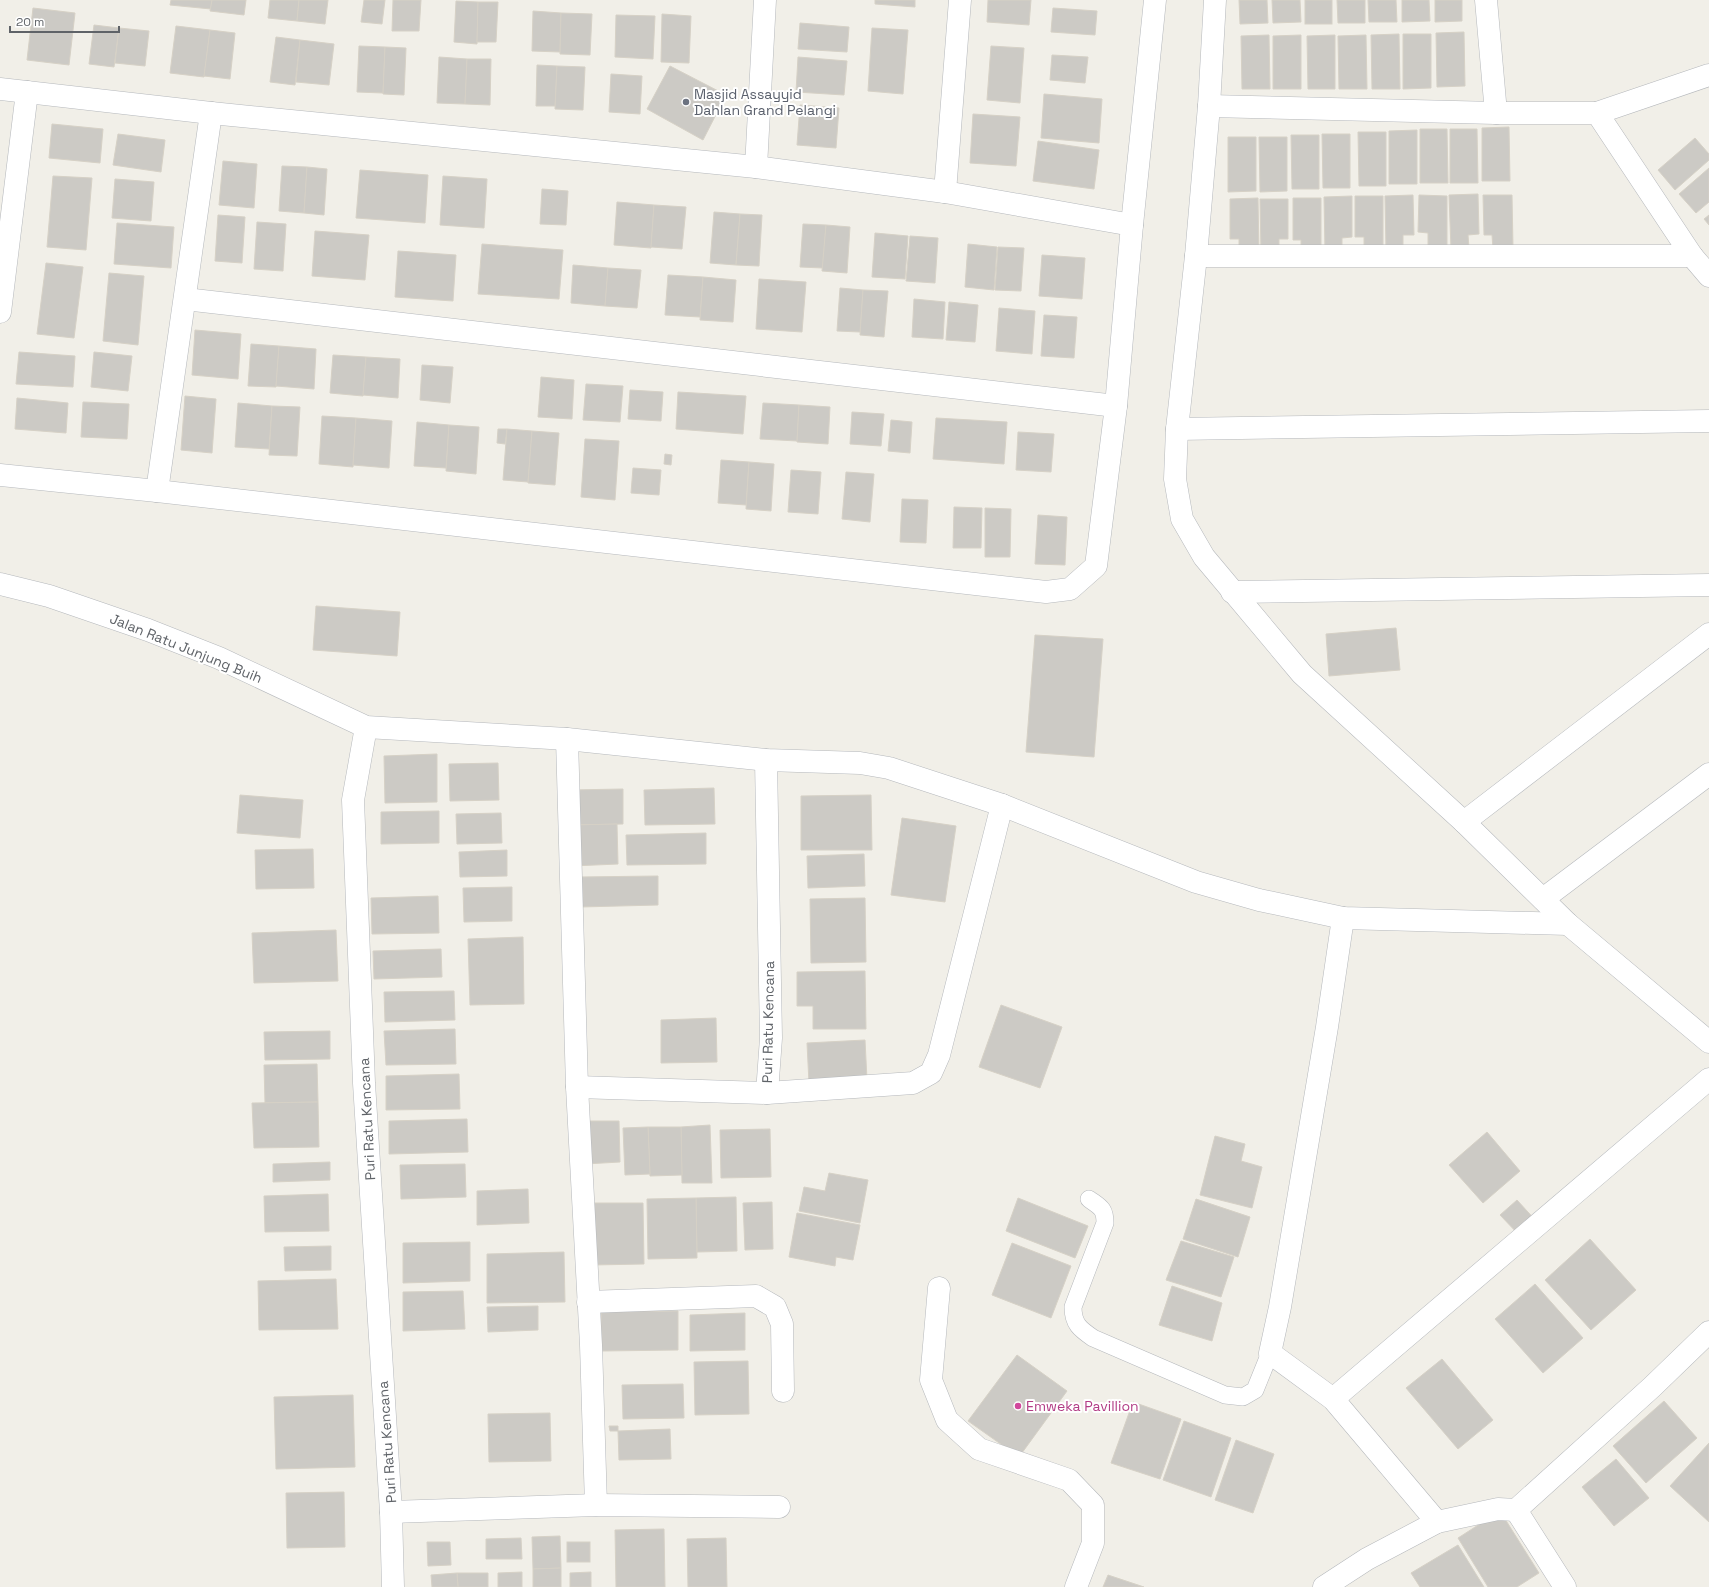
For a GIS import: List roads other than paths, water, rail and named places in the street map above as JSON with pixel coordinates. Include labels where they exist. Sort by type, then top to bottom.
[{"type":"street","points":[[756,167],[765,0]]},
{"type":"street","points":[[945,192],[960,0]]},
{"type":"street","points":[[0,475],[158,491],[1046,592],[1070,589],[1096,566],[1116,406],[1132,225],[1155,0]]},
{"type":"street","points":[[1216,0],[1209,106],[1196,256],[1177,428],[1175,479],[1182,519],[1204,557],[1302,674],[1464,822],[1568,924],[1709,1042]]},
{"type":"street","points":[[1486,0],[1496,113]]},
{"type":"street","points":[[1209,106],[1496,113],[1598,113],[1709,74]]},
{"type":"street","points":[[0,89],[211,113],[756,167],[945,192],[1132,225]]},
{"type":"street","points":[[0,312],[2,278],[27,92]]},
{"type":"street","points":[[158,491],[211,113]]},
{"type":"street","points":[[1598,113],[1692,256],[1709,276]]},
{"type":"street","points":[[1196,256],[1692,256]]},
{"type":"street","points":[[185,299],[1116,406]]},
{"type":"street","points":[[1177,428],[1709,421]]},
{"type":"street","name":"Jalan Ratu Junjung Buih","points":[[0,584],[49,596],[148,630],[205,653],[366,727]]},
{"type":"street","points":[[1232,592],[1709,585]]},
{"type":"street","points":[[1464,822],[1709,634]]},
{"type":"street","points":[[366,727],[567,739],[766,760],[860,763],[889,768],[1002,805],[1196,882],[1259,900],[1343,918],[1568,924]]},
{"type":"street","name":"Puri Ratu Kencana","points":[[366,727],[353,800],[364,1083],[391,1512],[393,1587]]},
{"type":"street","points":[[567,739],[577,1087],[588,1302],[596,1505]]},
{"type":"street","name":"Puri Ratu Kencana","points":[[577,1087],[767,1093],[771,1038],[766,760]]},
{"type":"street","points":[[1543,899],[1709,774]]},
{"type":"street","points":[[767,1093],[913,1082],[931,1073],[939,1055],[1002,805]]},
{"type":"street","points":[[1343,918],[1327,1027],[1280,1307],[1270,1353],[1333,1399],[1437,1522]]},
{"type":"street","points":[[1333,1399],[1709,1079]]},
{"type":"street","points":[[939,1288],[931,1380],[946,1420],[979,1449],[1069,1480],[1092,1505],[1092,1543],[1076,1587]]},
{"type":"street","points":[[588,1302],[756,1296],[775,1307],[782,1324],[784,1391]]},
{"type":"street","points":[[1324,1587],[1367,1559],[1437,1522],[1498,1509],[1516,1510],[1652,1387],[1709,1332]]},
{"type":"street","name":"Puri Ratu Kencana","points":[[391,1512],[596,1505],[779,1507]]},
{"type":"street","points":[[1516,1510],[1565,1587]]},
{"type":"lane","points":[[1089,1199],[1103,1209],[1105,1223],[1073,1307],[1073,1318],[1081,1329],[1093,1338],[1225,1395],[1243,1397],[1255,1390],[1270,1353]]},
{"type":"place","name":"Masjid Assayyid Dahlan Grand Pelangi","points":[[686,102]]},
{"type":"place","name":"Emweka Pavillion","points":[[1018,1406]]}]
